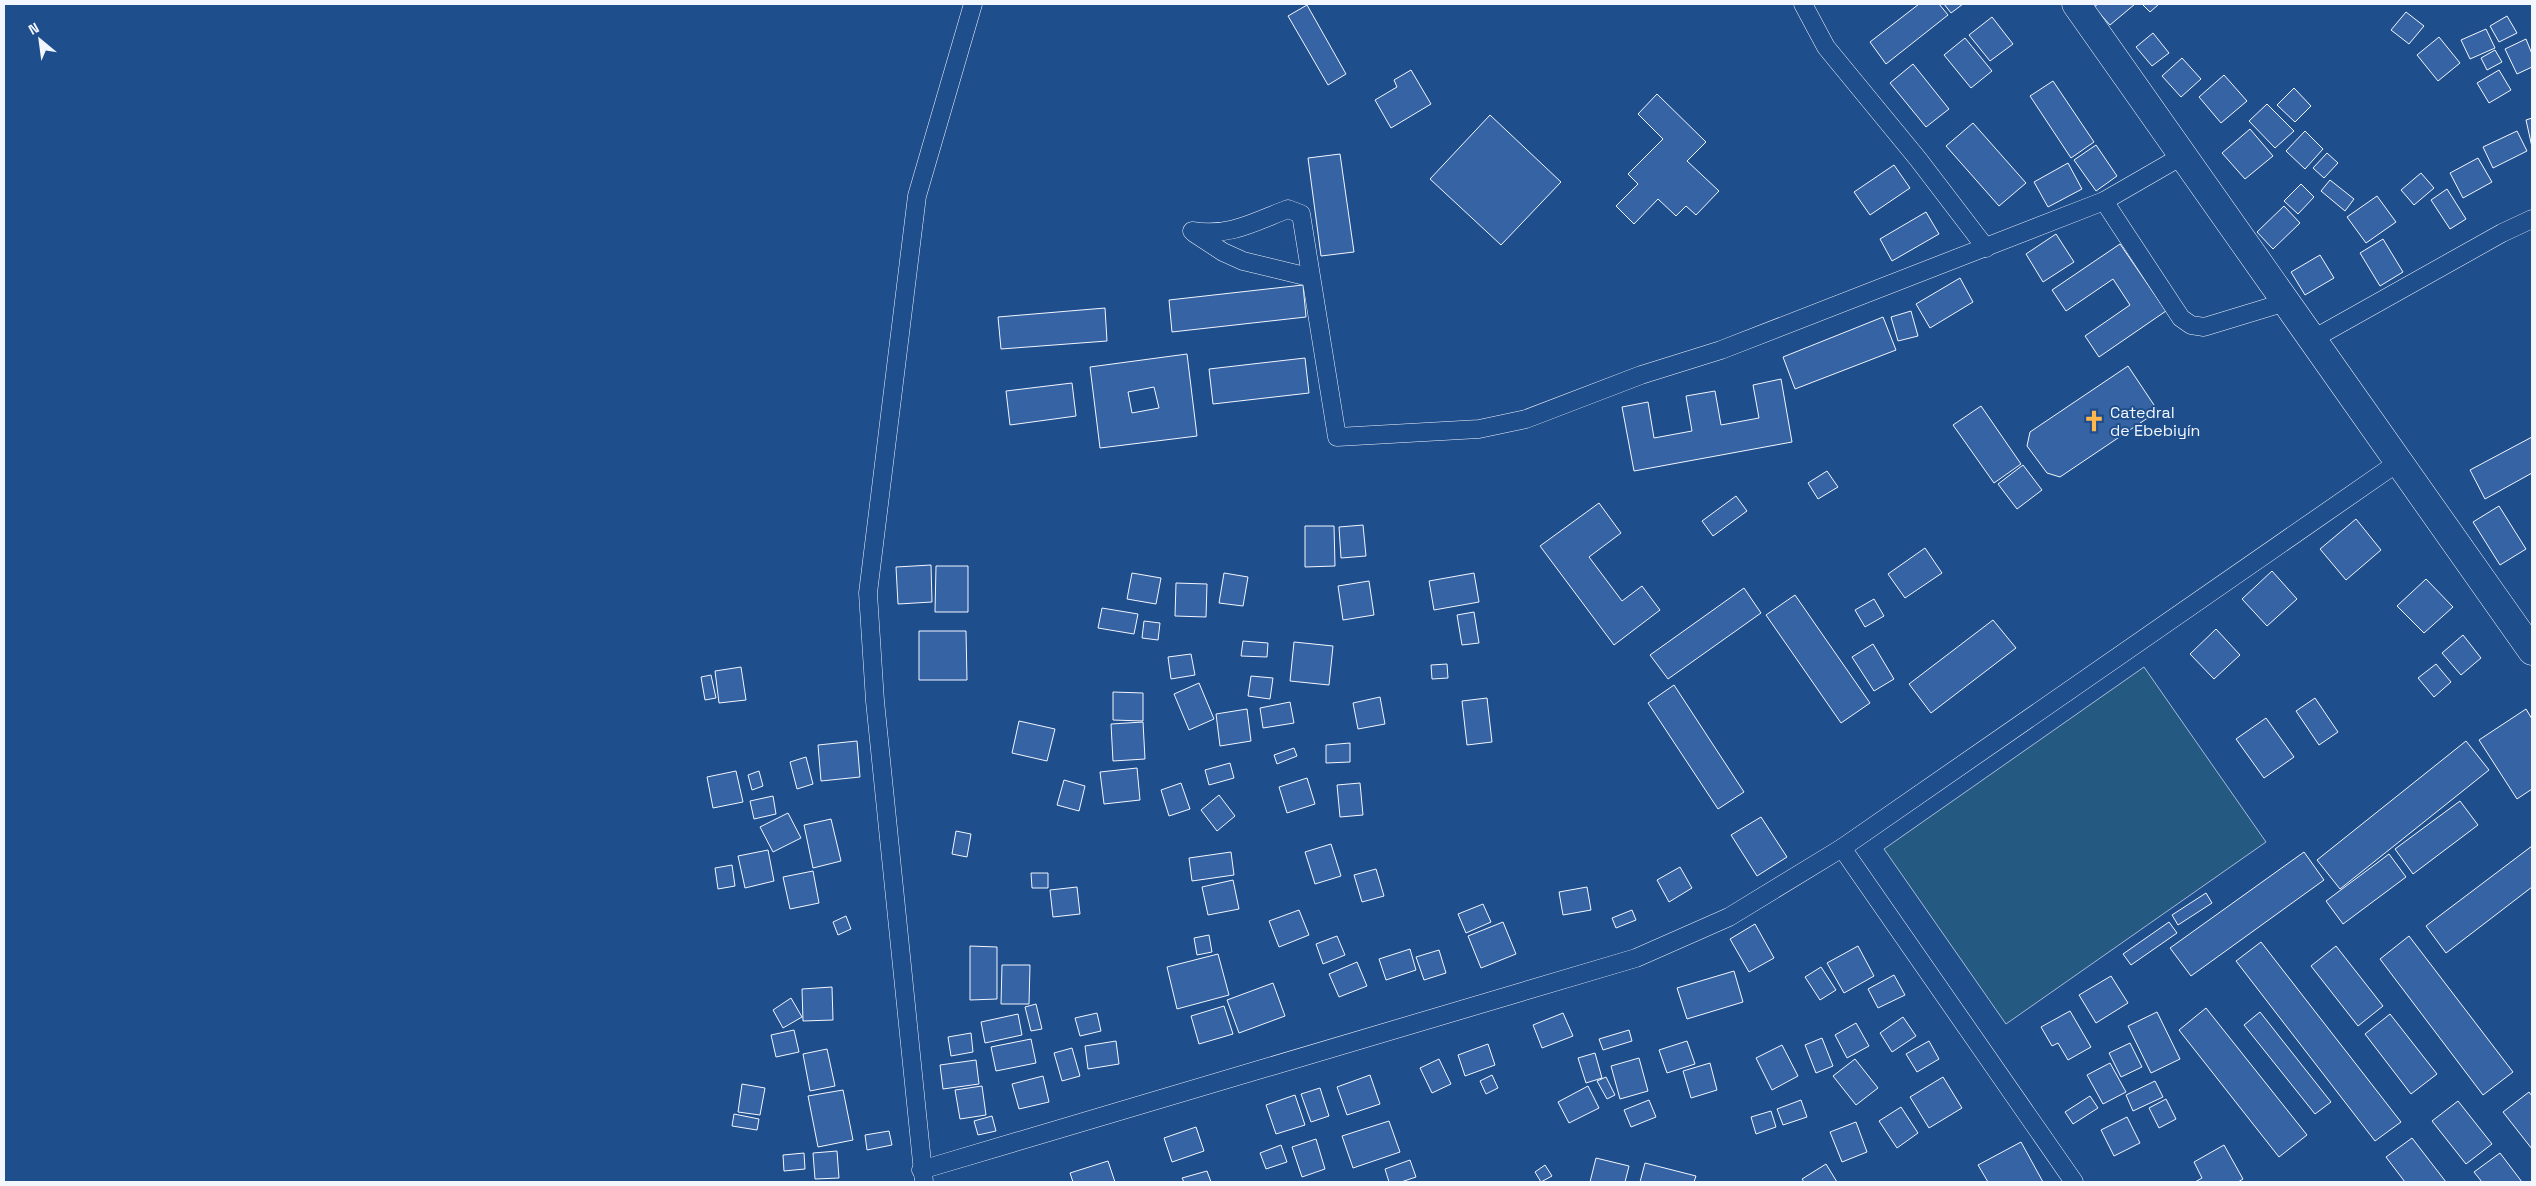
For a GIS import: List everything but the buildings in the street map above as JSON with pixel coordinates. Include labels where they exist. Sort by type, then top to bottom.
[{"type":"main road","points":[[2076,4],[2400,461],[2532,651]]},
{"type":"street","points":[[973,4],[917,196],[868,593],[876,711],[922,1176],[1636,958],[1729,917],[1842,848],[2400,461]]},
{"type":"street","points":[[1803,4],[1826,47],[1918,160],[1986,248]]},
{"type":"street","points":[[1309,277],[1243,261],[1223,252],[1192,232],[1207,234],[1226,233],[1288,208],[1296,211],[1303,220],[1309,277],[1337,438],[1479,429],[1526,420],[1641,375],[1721,350],[1986,248],[2104,201],[2182,156]]},
{"type":"street","points":[[2104,201],[2181,318],[2191,325],[2204,327],[2286,302]]},
{"type":"street","points":[[2313,339],[2502,233],[2532,219]]},
{"type":"street","points":[[1842,848],[2074,1182]]},
{"type":"shaded area","points":[[2144,667],[2266,842],[2006,1024],[1884,849]]},
{"type":"place","name":"Catedral de Ebebiyín","points":[[2094,421]]}]
